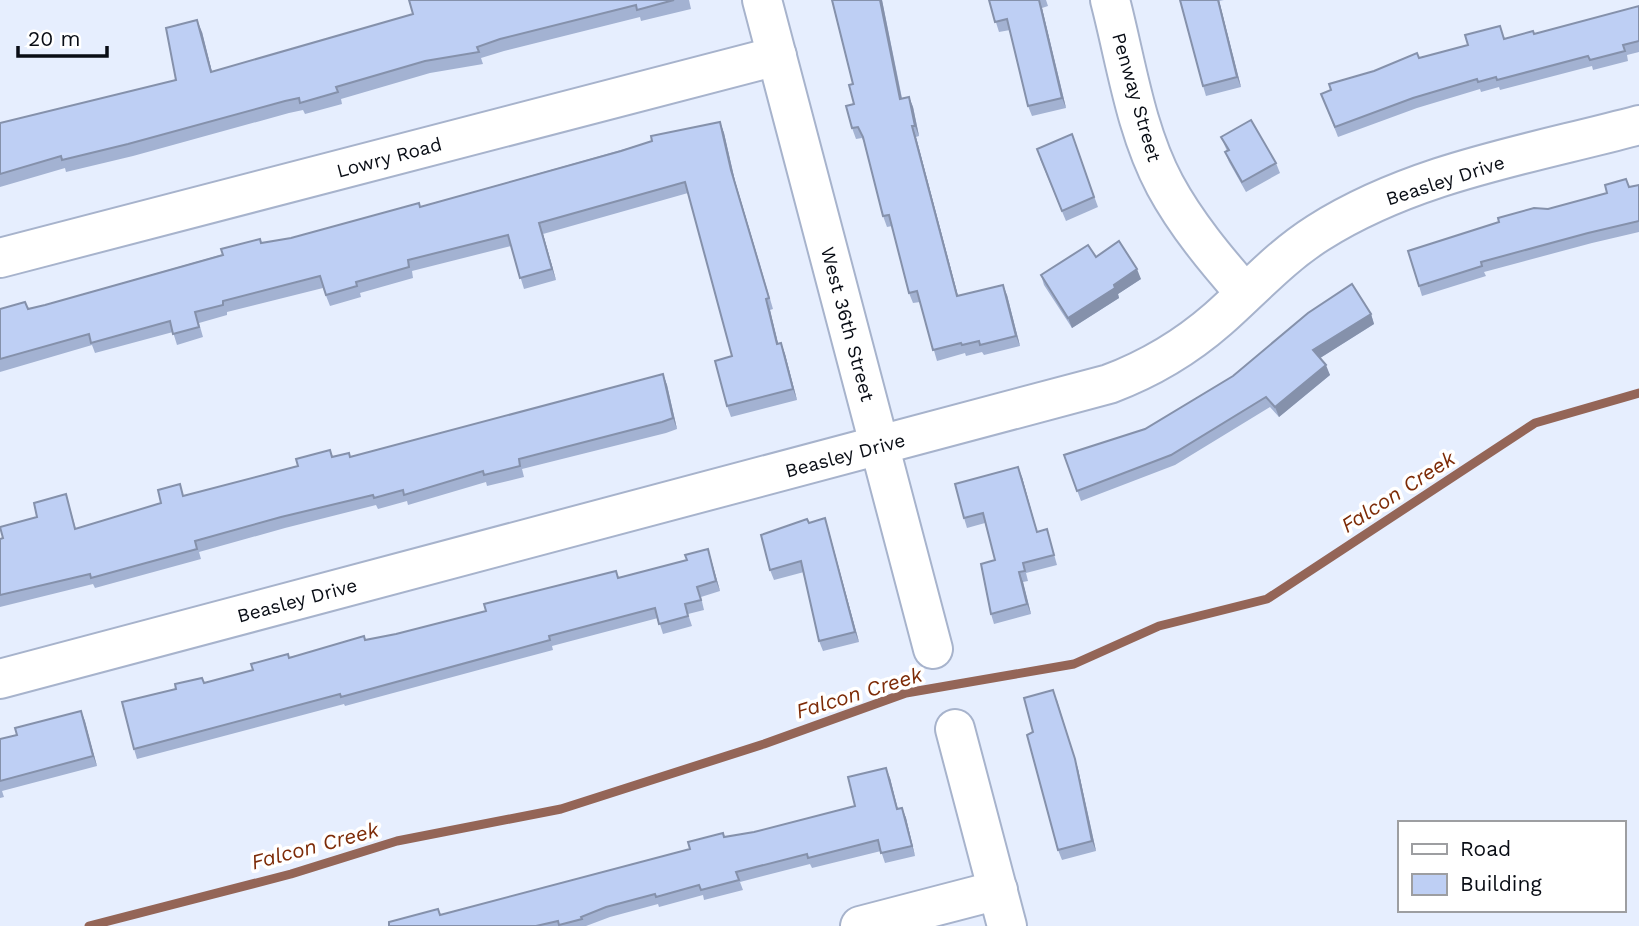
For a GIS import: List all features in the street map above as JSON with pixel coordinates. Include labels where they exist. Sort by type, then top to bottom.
[{"type":"street","name":"West 36th Street","points":[[762,0],[933,649]]},
{"type":"street","name":"Penway Street","points":[[1110,0],[1153,159],[1178,205],[1212,255],[1245,293]]},
{"type":"street","name":"Lowry Road","points":[[0,258],[777,55]]},
{"type":"street","name":"Beasley Drive","points":[[0,679],[1081,393],[1122,379],[1161,359],[1198,335],[1293,249],[1380,200],[1447,176],[1639,125]]},
{"type":"street","points":[[860,926],[1003,908],[955,729]]},
{"type":"building","points":[[409,0],[674,0],[637,10],[636,5],[500,39],[477,47],[479,52],[425,61],[336,87],[338,92],[300,103],[299,98],[285,101],[128,144],[62,160],[61,156],[0,174],[0,123],[176,80],[166,28],[197,20],[211,72],[413,14]]},
{"type":"building","points":[[832,0],[880,0],[900,99],[909,97],[915,126],[912,126],[957,296],[1003,285],[1016,336],[980,345],[979,341],[933,350],[917,291],[909,293],[889,215],[883,216],[863,137],[858,127],[852,128],[846,106],[854,104],[849,85],[853,84]]},
{"type":"building","points":[[989,0],[1039,0],[1062,98],[1028,106],[1007,19],[995,22]]},
{"type":"building","points":[[1180,0],[1218,0],[1237,77],[1203,86]]},
{"type":"building","points":[[1639,6],[1639,41],[1623,45],[1625,51],[1590,60],[1588,56],[1497,80],[1496,77],[1478,82],[1477,79],[1413,98],[1335,127],[1321,94],[1331,90],[1329,84],[1374,71],[1417,53],[1419,58],[1468,45],[1465,35],[1500,26],[1504,39],[1533,31],[1534,34]]},
{"type":"building","points":[[1251,120],[1276,163],[1242,182],[1225,152],[1229,150],[1221,137]]},
{"type":"building","points":[[720,122],[731,170],[769,298],[766,299],[777,344],[781,343],[793,389],[727,406],[715,361],[732,356],[685,182],[539,223],[552,269],[520,278],[508,235],[408,260],[409,267],[356,282],[357,286],[326,295],[320,276],[223,301],[223,305],[195,312],[199,327],[173,334],[170,321],[91,343],[89,334],[0,359],[0,309],[25,302],[28,309],[45,305],[223,255],[221,249],[260,239],[261,243],[291,238],[419,203],[420,207],[621,151],[652,141],[651,136]]},
{"type":"building","points":[[1072,134],[1094,197],[1062,211],[1037,149]]},
{"type":"building","points":[[1626,179],[1629,187],[1639,185],[1639,221],[1481,262],[1482,266],[1419,286],[1408,251],[1499,222],[1498,218],[1534,208],[1548,209],[1607,193],[1605,185]]},
{"type":"building","points":[[1119,241],[1137,269],[1114,285],[1115,288],[1068,318],[1041,275],[1088,245],[1096,257]]},
{"type":"building","points":[[1352,284],[1371,314],[1313,350],[1326,365],[1275,407],[1266,397],[1171,455],[1077,491],[1064,455],[1145,429],[1233,376],[1308,313]]},
{"type":"building","points":[[663,374],[673,418],[662,422],[519,459],[520,466],[484,475],[483,471],[404,495],[403,490],[374,498],[373,495],[281,517],[195,541],[197,549],[91,578],[90,574],[0,595],[0,539],[3,538],[0,527],[37,517],[34,503],[66,494],[75,529],[161,503],[158,490],[180,484],[183,496],[298,466],[296,459],[330,450],[332,457],[349,453],[350,457]]},
{"type":"building","points":[[1018,467],[1037,532],[1047,529],[1054,555],[1023,563],[1025,571],[1019,572],[1027,604],[991,614],[981,564],[995,560],[983,513],[964,518],[955,484]]},
{"type":"building","points":[[825,518],[855,632],[819,641],[801,561],[770,570],[761,535],[807,519],[809,523]]},
{"type":"building","points":[[708,549],[716,581],[697,587],[701,600],[685,604],[688,616],[659,624],[655,608],[549,636],[550,640],[341,697],[340,694],[134,749],[122,702],[176,689],[175,684],[202,678],[204,683],[253,670],[251,664],[288,654],[289,658],[364,636],[365,640],[396,634],[486,611],[484,604],[616,571],[618,578],[687,560],[685,555]]},
{"type":"building","points":[[1053,690],[1075,759],[1092,841],[1058,850],[1027,735],[1033,732],[1024,698]]},
{"type":"building","points":[[81,711],[93,756],[0,781],[0,739],[17,735],[15,728]]},
{"type":"building","points":[[886,768],[897,809],[902,808],[912,846],[881,853],[878,840],[808,858],[807,854],[736,872],[739,880],[701,890],[699,885],[656,897],[655,894],[606,907],[581,917],[582,919],[559,925],[558,921],[536,926],[389,926],[389,922],[438,909],[440,915],[690,849],[688,842],[723,833],[724,837],[754,832],[855,806],[848,777]]},
{"type":"waterway","name":"Falcon Creek","points":[[89,926],[291,874],[397,841],[561,809],[764,744],[906,693],[1074,664],[1159,626],[1267,599],[1535,423],[1639,393]]}]
